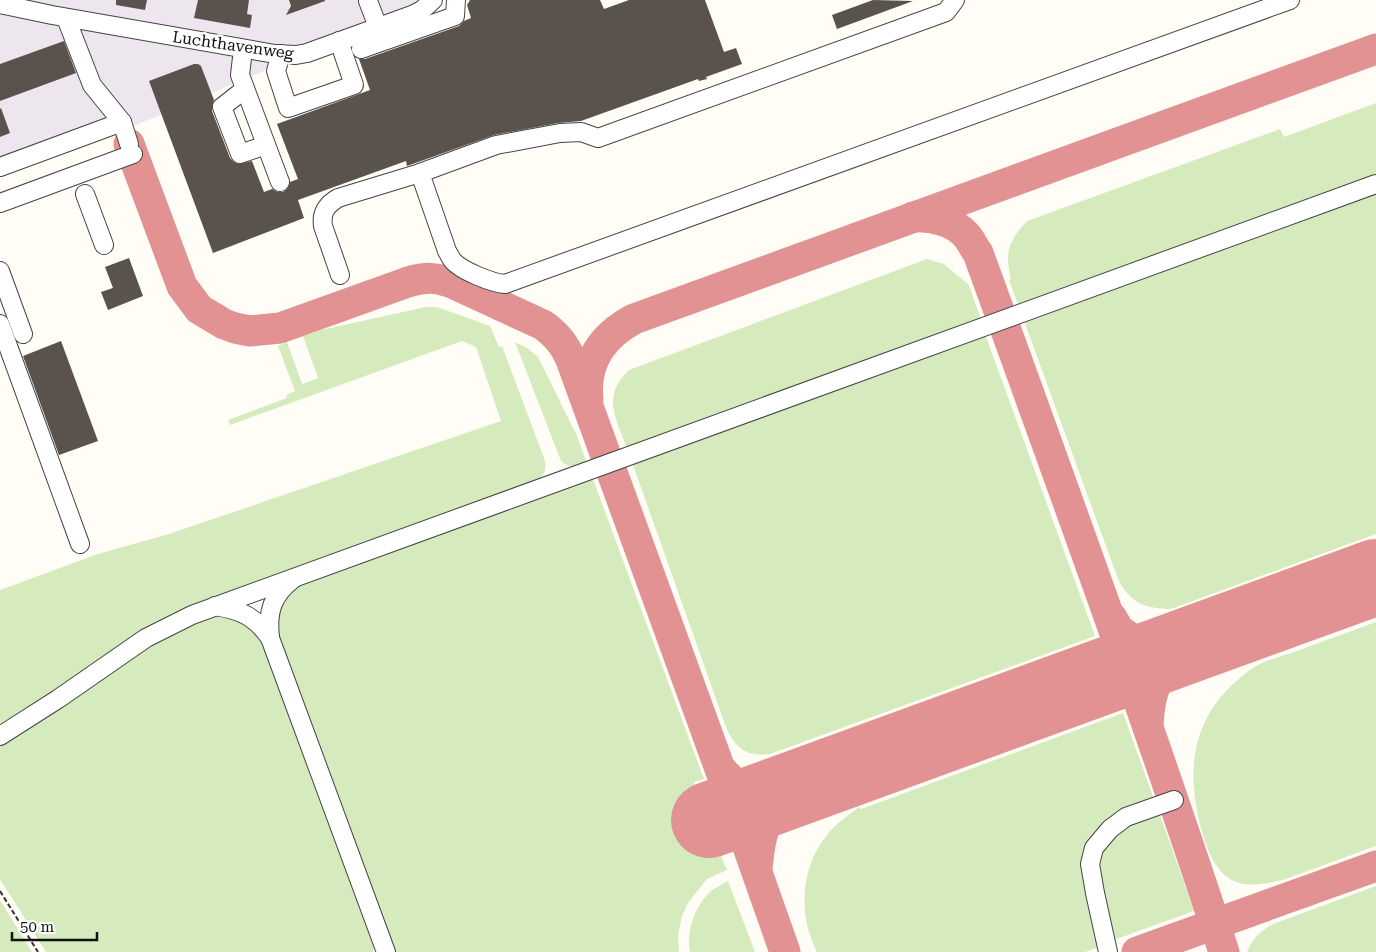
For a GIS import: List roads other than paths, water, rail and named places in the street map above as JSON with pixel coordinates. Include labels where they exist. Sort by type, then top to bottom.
[{"type":"street","name":"Luchthavenweg","points":[[0,4],[59,17],[243,49],[282,54],[303,54],[420,11],[433,0]]},
{"type":"street","points":[[360,49],[455,16],[456,0]]},
{"type":"street","points":[[340,275],[323,226],[323,213],[330,203],[338,198],[420,173],[496,145],[560,133],[581,132],[598,138],[946,12],[955,0]]},
{"type":"street","points":[[420,173],[447,251],[453,262],[496,283],[505,284],[1290,0]]},
{"type":"street","points":[[368,1],[378,27]]},
{"type":"street","name":"Luchthavenweg","points":[[0,16],[59,17]]},
{"type":"street","points":[[0,204],[131,149],[122,122],[92,85],[59,17]]},
{"type":"street","points":[[282,54],[276,72],[288,108],[354,85],[339,41]]},
{"type":"street","points":[[243,49],[240,75],[280,182]]},
{"type":"street","points":[[245,89],[222,106],[240,154],[266,145]]},
{"type":"street","points":[[0,167],[122,122]]},
{"type":"street","points":[[0,736],[58,699],[146,638],[214,606],[1376,184]]},
{"type":"street","points":[[85,194],[104,246]]},
{"type":"street","points":[[0,271],[23,334]]},
{"type":"street","points":[[0,324],[80,544]]},
{"type":"street","points":[[300,574],[284,586],[273,603],[268,621],[270,638],[386,952]]},
{"type":"street","points":[[214,606],[232,608],[249,616],[261,625],[270,638]]},
{"type":"street","points":[[1108,952],[1090,864],[1094,848],[1110,829],[1126,817],[1174,800]]}]
